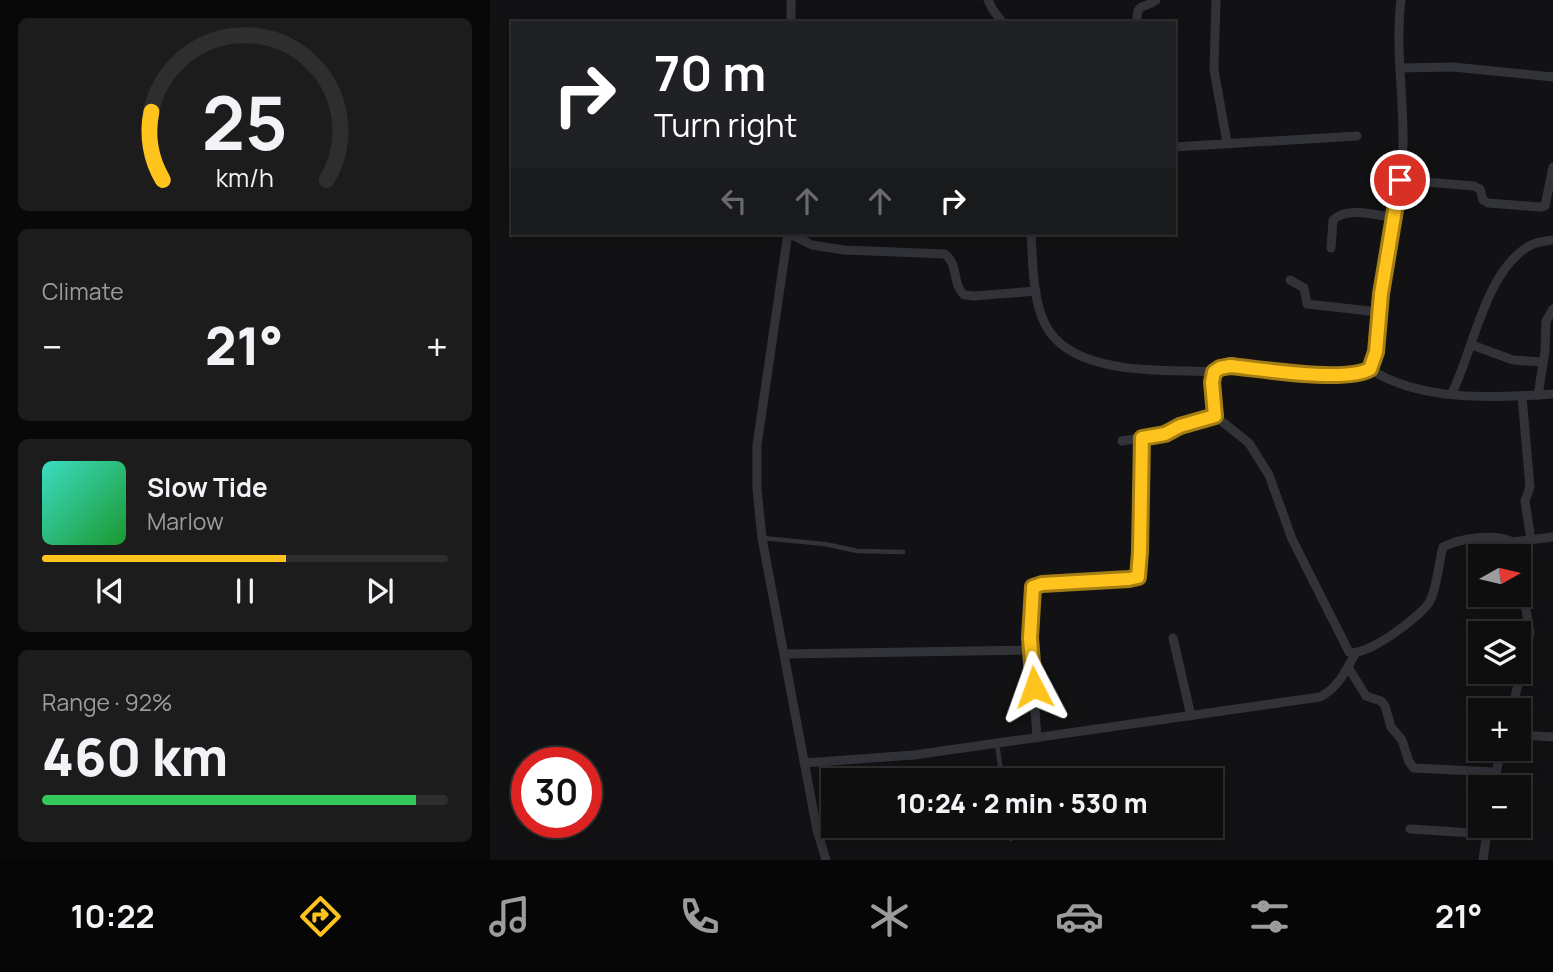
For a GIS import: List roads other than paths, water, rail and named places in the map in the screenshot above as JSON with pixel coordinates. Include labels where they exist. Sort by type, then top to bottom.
[{"type":"street","points":[[791,0],[792,21]]},
{"type":"street","points":[[988,0],[1001,21]]},
{"type":"street","points":[[1137,21],[1139,7],[1156,0]]},
{"type":"street","points":[[1216,0],[1214,69],[1227,142]]},
{"type":"street","points":[[1370,369],[1376,352],[1379,312],[1400,180],[1403,134],[1401,0]]},
{"type":"street","points":[[1400,68],[1453,67],[1553,78]]},
{"type":"street","points":[[1176,147],[1357,136]]},
{"type":"street","points":[[1400,180],[1474,186],[1480,189],[1483,200],[1488,203],[1540,207],[1545,206],[1548,200],[1553,167]]},
{"type":"street","points":[[1331,248],[1333,220],[1338,215],[1357,213],[1395,218]]},
{"type":"street","points":[[788,235],[757,446],[757,489],[762,538],[804,764],[826,860]]},
{"type":"street","points":[[792,235],[812,245],[844,250],[946,254],[953,262],[958,288],[964,295],[1037,290]]},
{"type":"street","points":[[1031,235],[1037,290],[1044,323],[1069,351],[1118,367],[1213,377]]},
{"type":"street","points":[[1452,393],[1491,291],[1507,266],[1532,244],[1553,240]]},
{"type":"street","points":[[1290,281],[1304,288],[1307,304],[1379,312]]},
{"type":"street","points":[[1538,395],[1546,321],[1553,309]]},
{"type":"street","points":[[1472,345],[1513,360],[1543,362]]},
{"type":"street","points":[[1553,394],[1479,397],[1405,386],[1370,369],[1356,373],[1307,374],[1230,366],[1220,368],[1213,377],[1215,416],[1242,436],[1262,462],[1303,564],[1349,652],[1362,653],[1420,613],[1434,591],[1443,547],[1493,538],[1504,538],[1513,542],[1553,537]]},
{"type":"street","points":[[1522,397],[1530,487],[1525,501],[1531,540]]},
{"type":"street","points":[[1122,442],[1165,434],[1180,426],[1215,416]]},
{"type":"street","points":[[1037,738],[1031,650],[1033,587],[1042,584],[1138,577],[1142,438]]},
{"type":"street","points":[[1515,698],[1530,633],[1525,607]]},
{"type":"street","points":[[1173,638],[1191,716]]},
{"type":"street","points":[[785,654],[1031,650]]},
{"type":"street","points":[[804,764],[914,755],[1320,697],[1340,682],[1355,654]]},
{"type":"street","points":[[1348,667],[1366,696],[1381,701],[1385,706],[1391,727],[1402,740],[1409,762],[1415,768],[1495,772]]},
{"type":"street","points":[[1531,736],[1553,737]]},
{"type":"street","points":[[1495,775],[1498,761]]},
{"type":"street","points":[[1410,829],[1468,830]]},
{"type":"street","points":[[1483,860],[1486,838]]},
{"type":"lane","points":[[762,538],[825,544],[857,551],[903,552]]},
{"type":"lane","points":[[997,743],[1000,768]]}]
